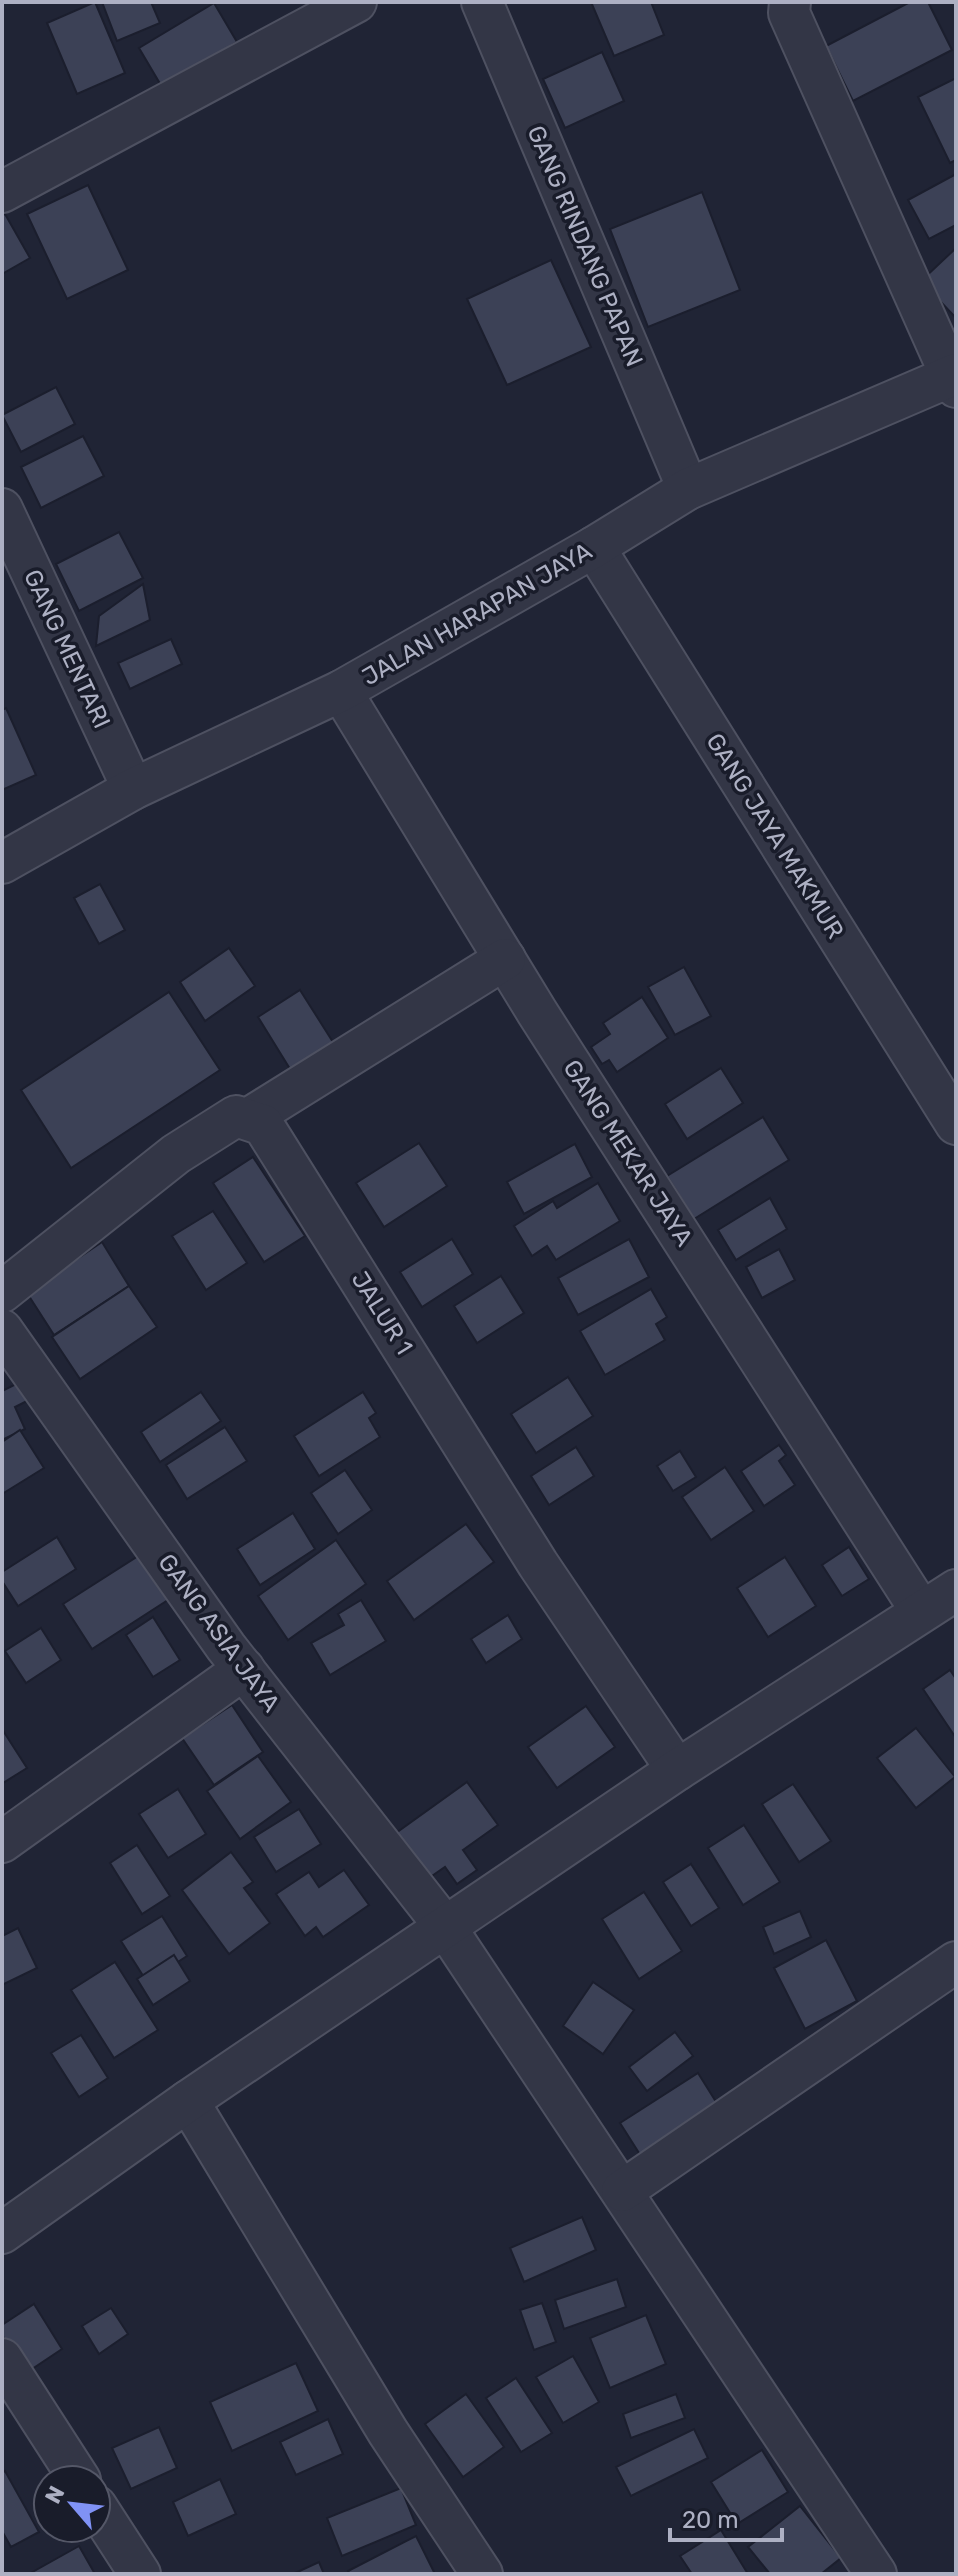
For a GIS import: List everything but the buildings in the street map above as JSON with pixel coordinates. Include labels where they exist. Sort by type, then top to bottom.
[{"type":"street","points":[[2,192],[356,2]]},
{"type":"street","name":"GANG RINDANG PAPAN","points":[[482,2],[688,489]]},
{"type":"street","points":[[790,2],[789,13],[954,378]]},
{"type":"street","name":"JALAN HARAPAN JAYA","points":[[2,863],[133,789],[341,691],[594,547],[688,489],[954,378]]},
{"type":"street","name":"GANG MENTARI","points":[[4,518],[133,789]]},
{"type":"street","name":"GANG JAYA MAKMUR","points":[[594,547],[956,1124]]},
{"type":"street","name":"GANG MEKAR JAYA","points":[[341,691],[505,959],[921,1611]]},
{"type":"street","points":[[2,1292],[176,1154],[236,1116],[248,1119],[505,959]]},
{"type":"street","name":"JALUR 1","points":[[248,1119],[263,1125],[273,1139],[538,1564],[677,1770]]},
{"type":"street","name":"GANG ASIA JAYA","points":[[2,1330],[244,1669],[446,1928],[876,2574]]},
{"type":"street","points":[[2,2233],[188,2101],[677,1770],[956,1590]]},
{"type":"street","points":[[2,1842],[244,1669]]},
{"type":"street","points":[[622,2191],[956,1962]]},
{"type":"street","points":[[188,2101],[388,2432],[482,2574]]},
{"type":"street","points":[[2,2359],[70,2464]]},
{"type":"street","points":[[112,2531],[140,2574]]}]
